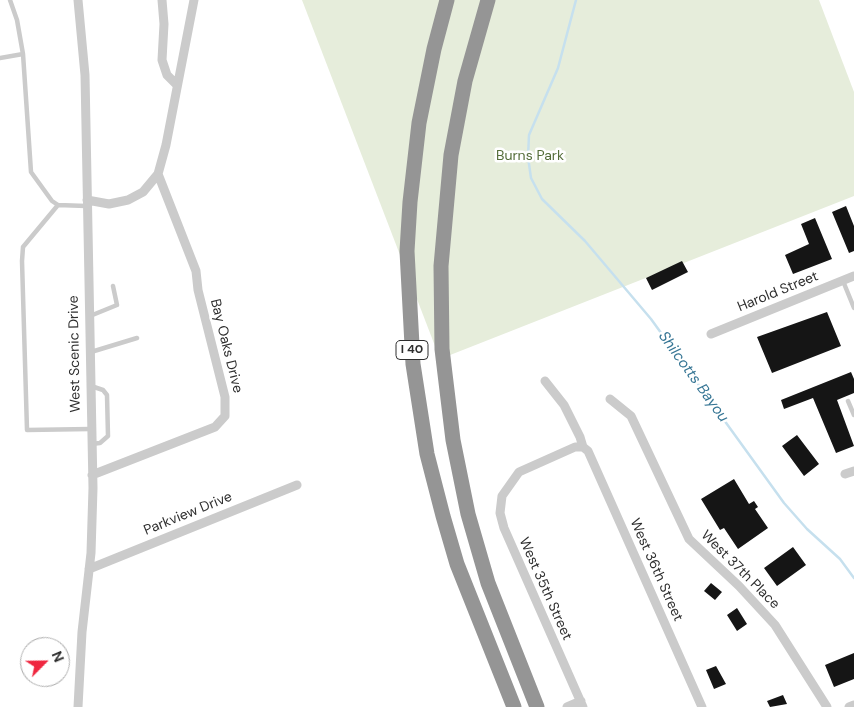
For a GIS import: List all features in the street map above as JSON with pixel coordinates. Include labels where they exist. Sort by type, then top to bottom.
[{"type":"highway","name":"I 40","points":[[447,0],[434,49],[419,123],[410,202],[408,251],[413,364],[427,454],[442,516],[457,564],[514,707]]},
{"type":"highway","name":"I 40","points":[[488,0],[465,81],[451,155],[441,266],[442,349],[453,440],[468,514],[488,583],[537,707]]},
{"type":"street","name":"West Scenic Drive","points":[[78,0],[85,75],[92,475],[89,569],[78,707]]},
{"type":"street","points":[[162,0],[164,24],[162,60],[167,75],[178,85]]},
{"type":"street","points":[[86,203],[109,204],[128,200],[143,192],[158,174],[178,85],[194,0]]},
{"type":"street","name":"Bay Oaks Drive","points":[[92,475],[215,427],[225,416],[225,397],[198,290],[196,270],[158,174]]},
{"type":"street","name":"Harold Street","points":[[711,334],[854,276]]},
{"type":"street","name":"West 36th Street","points":[[545,381],[564,405],[580,437],[582,446],[588,451],[702,707]]},
{"type":"street","name":"West 37th Place","points":[[610,399],[631,416],[689,539],[739,586],[775,625],[827,707]]},
{"type":"street","name":"West 35th Street","points":[[582,446],[575,447],[527,467],[511,480],[501,502],[504,528],[582,704]]},
{"type":"street","name":"Parkview Drive","points":[[89,569],[297,484]]},
{"type":"street","points":[[567,707],[582,704]]},
{"type":"street","points":[[849,707],[854,705]]},
{"type":"lane","points":[[10,0],[17,20],[23,54],[31,172],[52,202],[58,205],[86,203]]},
{"type":"lane","points":[[0,58],[23,54]]},
{"type":"lane","points":[[58,205],[23,247],[27,430],[90,429]]},
{"type":"lane","points":[[843,281],[854,308]]},
{"type":"lane","points":[[88,317],[117,305],[113,286]]},
{"type":"lane","points":[[89,353],[137,338]]},
{"type":"lane","points":[[90,386],[103,390],[106,395],[108,436],[100,443],[91,444]]},
{"type":"lane","points":[[848,401],[854,415]]},
{"type":"green space","name":"Burns Park","points":[[302,0],[819,0],[854,92],[854,196],[440,359]]},
{"type":"building","points":[[846,206],[854,226],[854,251],[849,253],[832,212]]},
{"type":"building","points":[[815,218],[832,259],[793,274],[785,255],[809,244],[801,224]]},
{"type":"building","points":[[682,261],[688,272],[652,290],[646,278]]},
{"type":"building","points":[[827,312],[841,346],[772,373],[757,337]]},
{"type":"building","points":[[851,372],[854,379],[854,393],[837,400],[854,446],[836,453],[813,398],[784,409],[781,400]]},
{"type":"building","points":[[797,435],[819,464],[804,476],[782,446]]},
{"type":"building","points":[[734,479],[749,504],[754,501],[758,507],[755,509],[768,528],[738,549],[724,528],[720,530],[701,499]]},
{"type":"building","points":[[793,547],[806,565],[777,586],[764,568]]},
{"type":"building","points":[[711,583],[722,592],[715,600],[704,591]]},
{"type":"building","points":[[737,608],[747,624],[737,631],[727,615]]},
{"type":"building","points":[[854,653],[854,679],[834,687],[825,665]]},
{"type":"building","points":[[716,666],[726,684],[714,689],[706,670]]},
{"type":"building","points":[[783,695],[787,704],[770,707],[767,701]]},
{"type":"waterway","name":"Shilcotts Bayou","points":[[576,0],[558,68],[529,135],[528,157],[531,178],[542,199],[585,241],[651,319],[784,503],[807,529],[840,559],[854,578]]}]
